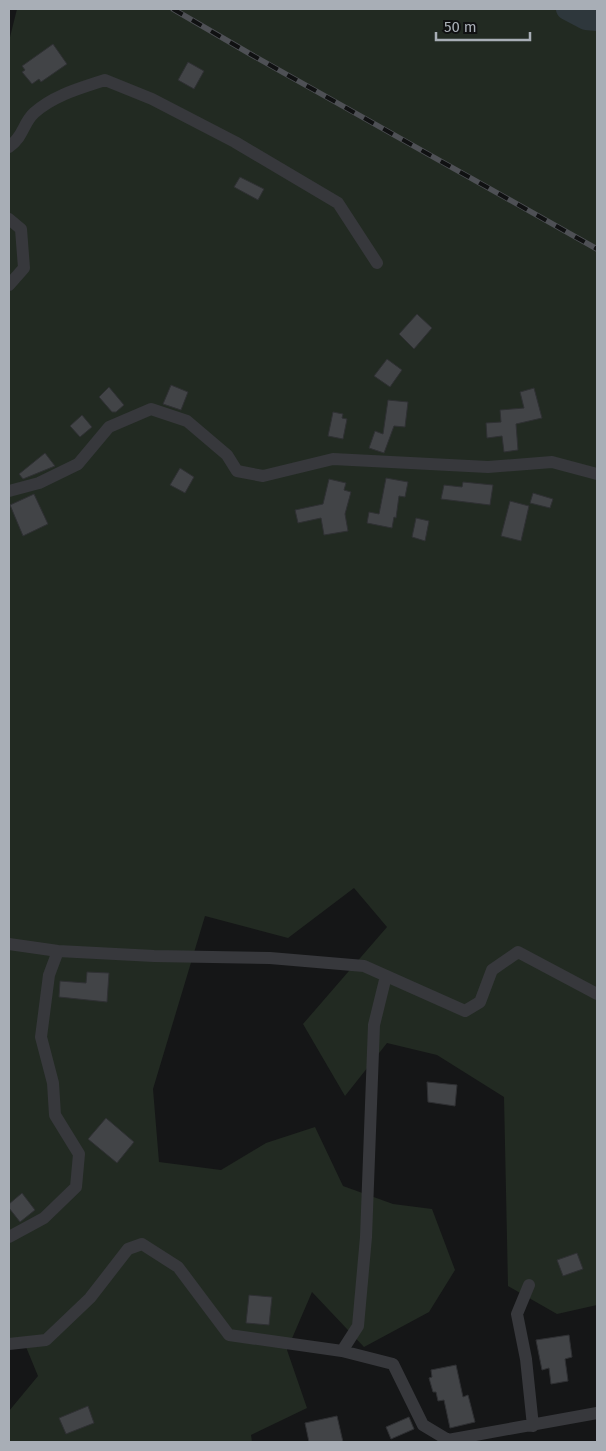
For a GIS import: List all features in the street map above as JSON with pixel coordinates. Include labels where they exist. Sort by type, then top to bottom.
[{"type":"street","points":[[9,147],[18,140],[33,113],[62,95],[106,80],[152,99],[235,142],[338,203],[377,263]]},
{"type":"street","points":[[9,219],[21,229],[24,268],[9,285]]},
{"type":"street","points":[[9,491],[39,483],[78,464],[109,427],[151,409],[187,421],[227,455],[237,471],[263,476],[333,459],[488,467],[552,462],[597,474]]},
{"type":"street","points":[[9,944],[58,951],[154,956],[270,958],[364,966],[465,1011],[480,1002],[492,970],[518,952],[597,994]]},
{"type":"street","points":[[9,1237],[44,1218],[76,1187],[79,1154],[55,1115],[54,1083],[41,1037],[49,975],[58,951]]},
{"type":"street","points":[[342,1351],[358,1326],[366,1236],[374,1025],[386,976]]},
{"type":"street","points":[[9,1344],[46,1340],[90,1298],[128,1249],[142,1244],[178,1267],[229,1336],[342,1351],[393,1364],[424,1425],[448,1440],[597,1413]]},
{"type":"street","points":[[529,1285],[517,1314],[526,1359],[532,1426]]},
{"type":"shaded area","points":[[17,9],[597,9],[597,1305],[557,1314],[508,1286],[504,1097],[437,1055],[387,1043],[345,1096],[303,1024],[387,927],[354,888],[288,938],[205,916],[153,1089],[159,1162],[221,1170],[266,1143],[315,1127],[343,1186],[393,1204],[432,1209],[455,1270],[429,1312],[364,1347],[312,1292],[287,1350],[307,1408],[251,1435],[252,1442],[9,1442],[9,1411],[38,1376],[24,1342],[9,1341],[9,41]]},
{"type":"building","points":[[53,44],[67,64],[41,82],[39,79],[32,84],[22,72],[25,70],[22,66]]},
{"type":"building","points":[[188,62],[204,71],[194,89],[178,80]]},
{"type":"building","points":[[240,177],[264,189],[258,200],[234,187]]},
{"type":"building","points":[[417,314],[432,328],[414,349],[399,334]]},
{"type":"building","points":[[387,359],[402,370],[390,387],[374,376]]},
{"type":"building","points":[[171,385],[188,392],[181,410],[163,404]]},
{"type":"building","points":[[109,387],[124,405],[116,412],[112,412],[99,397]]},
{"type":"building","points":[[534,388],[542,418],[516,424],[518,450],[504,452],[502,436],[487,438],[486,423],[501,422],[500,410],[524,408],[520,392]]},
{"type":"building","points":[[388,400],[408,402],[405,427],[394,426],[384,453],[369,448],[375,431],[383,434]]},
{"type":"building","points":[[333,412],[343,414],[342,418],[347,419],[343,439],[328,436]]},
{"type":"building","points":[[82,415],[92,427],[80,437],[70,426]]},
{"type":"building","points":[[45,453],[55,466],[23,479],[19,474]]},
{"type":"building","points":[[180,468],[194,477],[185,493],[170,485]]},
{"type":"building","points":[[386,478],[408,482],[405,497],[399,496],[396,518],[394,517],[392,528],[367,523],[369,512],[379,514]]},
{"type":"building","points":[[329,479],[346,483],[344,490],[351,492],[345,514],[348,531],[324,535],[321,518],[298,523],[295,510],[323,504]]},
{"type":"building","points":[[463,482],[493,485],[490,505],[441,499],[444,485],[462,487]]},
{"type":"building","points":[[533,493],[553,499],[550,508],[530,503]]},
{"type":"building","points":[[34,494],[48,524],[23,536],[10,505]]},
{"type":"building","points":[[510,501],[529,506],[521,541],[501,536]]},
{"type":"building","points":[[416,518],[429,521],[425,541],[412,537]]},
{"type":"building","points":[[87,972],[109,973],[107,1002],[59,997],[60,981],[86,983]]},
{"type":"building","points":[[427,1082],[457,1085],[455,1106],[428,1102]]},
{"type":"building","points":[[106,1118],[134,1142],[117,1163],[88,1139]]},
{"type":"building","points":[[22,1193],[35,1210],[20,1222],[9,1208],[9,1204]]},
{"type":"building","points":[[577,1253],[583,1269],[563,1276],[557,1260]]},
{"type":"building","points":[[249,1295],[272,1297],[269,1325],[246,1323]]},
{"type":"building","points":[[569,1335],[572,1357],[565,1359],[568,1381],[551,1384],[549,1368],[542,1370],[536,1340]]},
{"type":"building","points":[[456,1365],[463,1397],[468,1395],[475,1422],[450,1428],[444,1400],[438,1401],[429,1378],[432,1377],[431,1370]]},
{"type":"building","points":[[88,1406],[94,1423],[66,1434],[59,1418]]},
{"type":"building","points":[[337,1416],[343,1442],[309,1442],[305,1423]]},
{"type":"building","points":[[409,1417],[414,1429],[391,1439],[386,1427]]},
{"type":"waterway","points":[[567,9],[586,19],[597,20]]},
{"type":"railway","points":[[173,9],[597,249]]}]
